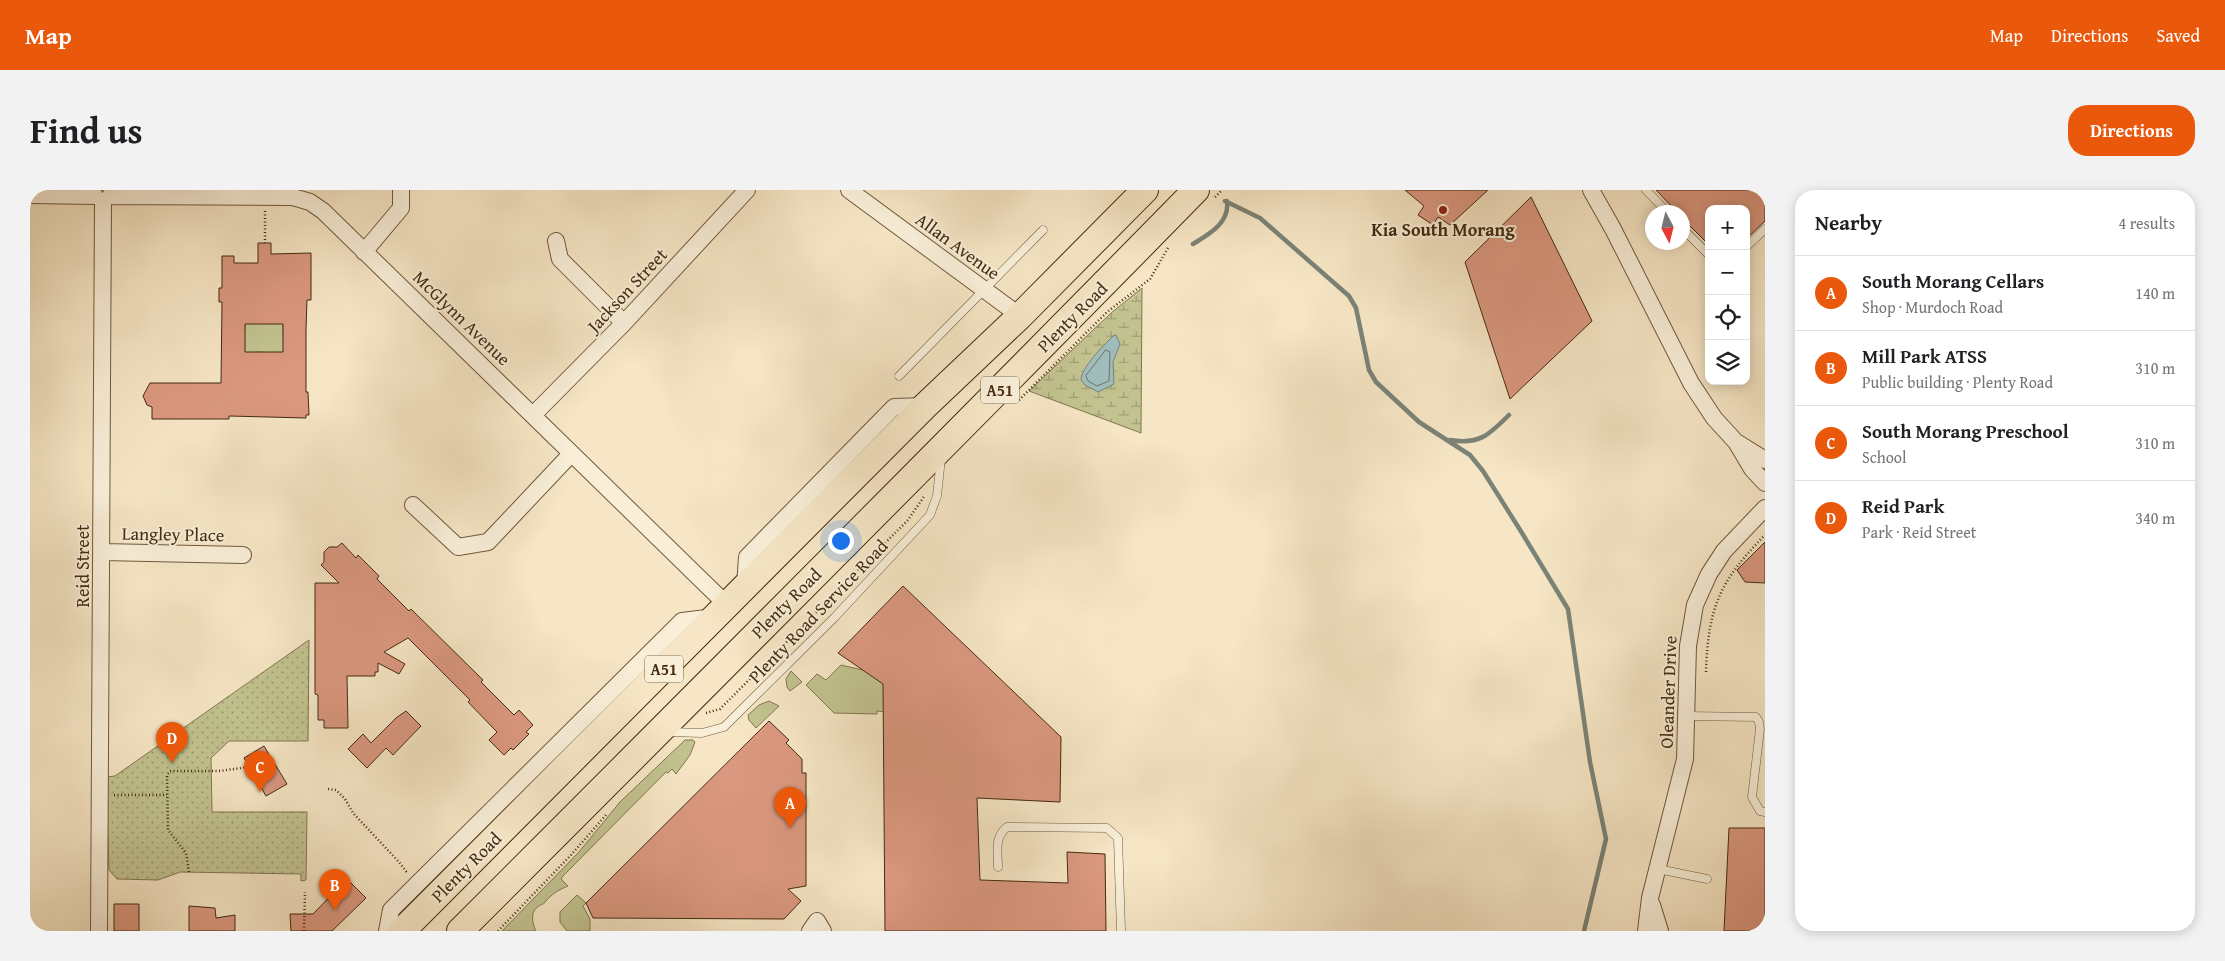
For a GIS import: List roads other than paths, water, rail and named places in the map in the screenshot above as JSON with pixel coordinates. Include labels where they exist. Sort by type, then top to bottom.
[{"type":"highway","name":"Plenty Road","points":[[402,931],[925,406],[1020,316],[1145,190]]},
{"type":"highway","name":"Plenty Road","points":[[461,930],[942,449],[1196,190]]},
{"type":"highway","points":[[673,660],[703,686]]},
{"type":"street","points":[[364,252],[401,208],[401,190]]},
{"type":"street","name":"Jackson Street","points":[[534,414],[624,324],[747,190]]},
{"type":"street","name":"Allan Avenue","points":[[849,190],[1020,316]]},
{"type":"street","points":[[1591,190],[1613,229],[1690,384],[1714,418],[1736,442],[1752,469],[1765,483]]},
{"type":"street","name":"McGlynn Avenue","points":[[30,196],[103,195],[299,198],[310,202],[319,208],[534,414],[721,610]]},
{"type":"street","name":"Reid Street","points":[[99,931],[103,195]]},
{"type":"street","points":[[556,241],[560,259],[624,324]]},
{"type":"street","points":[[1736,442],[1765,460]]},
{"type":"street","points":[[413,505],[458,546],[488,542],[571,454]]},
{"type":"street","name":"Oleander Drive","points":[[1646,931],[1650,898],[1685,760],[1688,646],[1691,623],[1698,597],[1709,574],[1724,550],[1765,508]]},
{"type":"street","name":"Langley Place","points":[[102,552],[243,555]]},
{"type":"street","name":"Plenty Road","points":[[387,931],[392,910],[682,621],[721,610]]},
{"type":"street","name":"Plenty Road","points":[[531,772],[573,760]]},
{"type":"street","points":[[1650,898],[1660,931]]},
{"type":"street","points":[[810,931],[817,921],[823,931]]},
{"type":"lane","points":[[1646,190],[1660,205]]},
{"type":"lane","points":[[1750,243],[1765,229]]},
{"type":"lane","points":[[900,376],[1043,230]]},
{"type":"lane","points":[[1690,236],[1705,252]]},
{"type":"lane","name":"Plenty Road Service Road","points":[[658,731],[702,733],[717,730],[730,722],[889,560],[930,515],[937,496],[942,449]]},
{"type":"lane","points":[[1687,716],[1756,717],[1760,729],[1752,797],[1760,811],[1765,812]]},
{"type":"lane","points":[[998,867],[998,841],[1000,833],[1007,827],[1107,828],[1118,838],[1121,931]]},
{"type":"lane","points":[[1658,869],[1707,879]]},
{"type":"water","points":[[1116,335],[1120,344],[1113,362],[1114,384],[1098,392],[1085,385],[1081,380],[1082,375],[1093,357]]},
{"type":"waterway","points":[[1225,201],[1260,218],[1349,296],[1356,308],[1369,370],[1376,382],[1419,422],[1470,455],[1483,471],[1568,609],[1590,762],[1606,839],[1584,931]]},
{"type":"waterway","points":[[1193,244],[1212,232],[1222,222],[1227,209],[1227,201]]},
{"type":"waterway","points":[[1450,440],[1476,440],[1489,433],[1509,415]]},
{"type":"place","name":"Kia South Morang","points":[[1443,210]]},
{"type":"place","name":"Reid Park","points":[[172,763]]},
{"type":"place","name":"South Morang Preschool","points":[[260,792]]},
{"type":"place","name":"South Morang Cellars","points":[[790,828]]},
{"type":"place","name":"Mill Park ATSS","points":[[335,910]]}]
